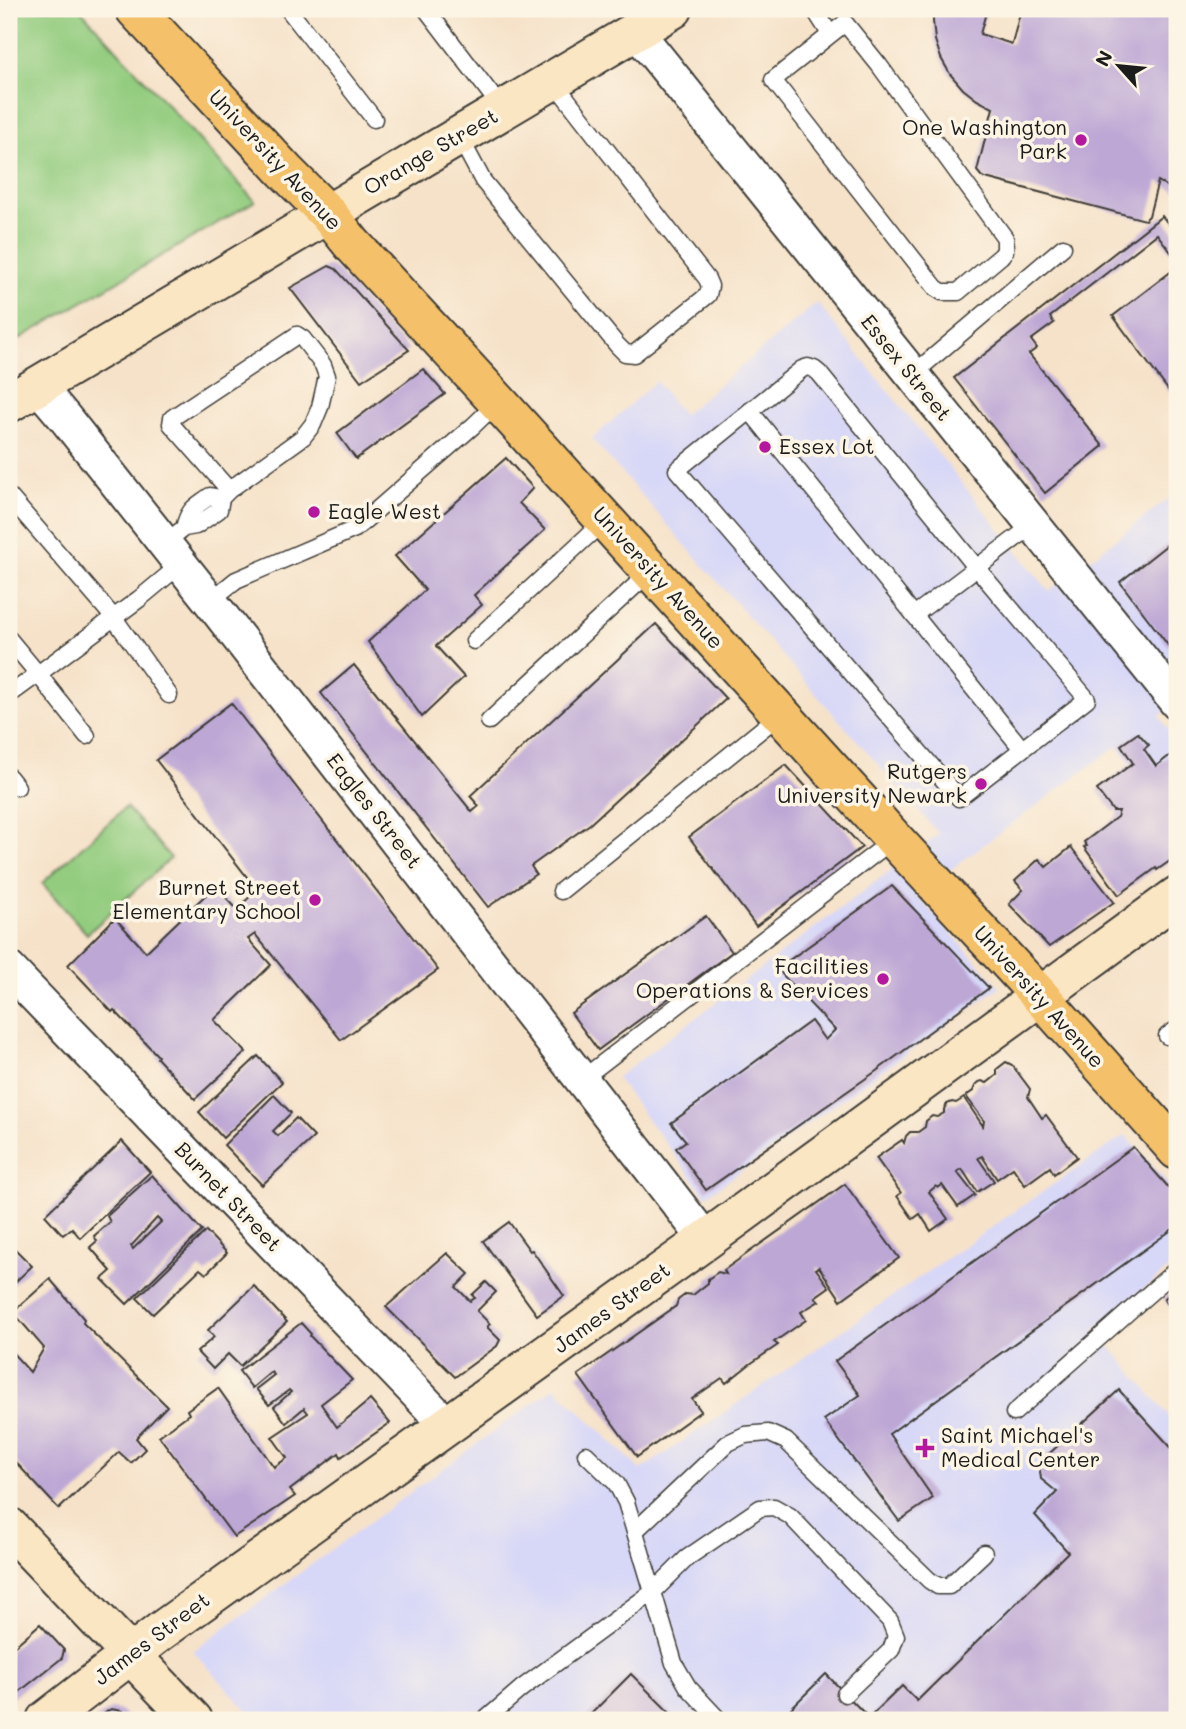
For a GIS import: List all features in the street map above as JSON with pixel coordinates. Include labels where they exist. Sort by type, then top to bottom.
[{"type":"main road","name":"University Avenue","points":[[135,9],[285,172],[327,213],[352,244],[1176,1146]]},
{"type":"street","name":"Orange Street","points":[[23,394],[673,9]]},
{"type":"street","name":"Essex Street","points":[[636,32],[1177,704]]},
{"type":"street","name":"Eagles Street","points":[[23,394],[65,418],[176,546],[210,601],[706,1240]]},
{"type":"street","name":"James Street","points":[[46,1720],[130,1654],[706,1240],[1177,895]]},
{"type":"street","name":"Burnet Street","points":[[9,969],[447,1425]]},
{"type":"street","points":[[9,1527],[193,1720]]},
{"type":"lane","points":[[288,9],[374,119]]},
{"type":"lane","points":[[426,9],[503,110]]},
{"type":"lane","points":[[814,9],[830,34]]},
{"type":"lane","points":[[841,16],[1005,238],[1005,251],[1001,256],[958,292],[942,292],[936,288],[773,80],[830,34],[841,16]]},
{"type":"lane","points":[[458,136],[483,181],[617,345],[625,353],[634,354],[708,295],[710,286],[553,81]]},
{"type":"lane","points":[[912,375],[1063,247]]},
{"type":"lane","points":[[9,695],[114,618],[176,546],[196,526],[219,510],[225,494],[303,436],[313,424],[327,376],[323,365],[297,335],[172,418],[170,424],[225,494]]},
{"type":"lane","points":[[808,367],[817,371],[976,567],[1087,699],[959,798],[677,470],[802,369],[808,367]]},
{"type":"lane","points":[[210,601],[236,580],[355,529],[498,401]]},
{"type":"lane","points":[[750,411],[1022,749]]},
{"type":"lane","points":[[9,496],[114,618],[169,695]]},
{"type":"lane","points":[[474,641],[605,520]]},
{"type":"lane","points":[[915,615],[1033,525]]},
{"type":"lane","points":[[489,721],[651,571]]},
{"type":"lane","points":[[9,639],[88,736]]},
{"type":"lane","points":[[561,891],[782,713]]},
{"type":"lane","points":[[582,1079],[894,839]]},
{"type":"lane","points":[[1014,1413],[1177,1269]]},
{"type":"lane","points":[[635,1531],[728,1443],[745,1435],[768,1433],[786,1441],[938,1586],[949,1586],[984,1553]]},
{"type":"lane","points":[[586,1454],[616,1483],[626,1502],[674,1663],[688,1687],[719,1720]]},
{"type":"lane","points":[[485,1720],[522,1688],[653,1592],[687,1558],[760,1508],[774,1507],[790,1516],[890,1621],[896,1636],[891,1650],[845,1694]]},
{"type":"shaded area","name":"Rutgers University Newark","points":[[817,303],[1049,591],[1177,492],[1177,702],[1159,716],[1177,741],[1177,823],[1117,746],[916,895],[1000,987],[706,1196],[616,1078],[939,834],[592,439],[656,381],[683,415]]},
{"type":"shaded area","name":"Saint Michael's Medical Center","points":[[1125,1135],[1177,1194],[1177,1262],[1095,1329],[1177,1425],[1177,1720],[256,1720],[193,1651],[555,1387],[641,1470]]},
{"type":"green space","points":[[9,9],[80,9],[255,201],[9,345]]},
{"type":"green space","points":[[126,807],[171,858],[87,934],[42,883]]},
{"type":"building","name":"One Washington Park","points":[[934,9],[987,9],[980,34],[1012,44],[1021,9],[1177,9],[1177,192],[1158,181],[1149,216],[1145,220],[982,177],[977,171],[993,108],[963,89],[950,74],[935,40]]},
{"type":"building","points":[[1162,216],[1177,235],[1177,260],[1157,234],[1050,317],[1054,323],[1031,340],[1037,348],[1029,354],[1103,446],[1045,493],[954,378]]},
{"type":"building","points":[[329,266],[336,269],[409,350],[361,381],[290,288]]},
{"type":"building","points":[[1177,267],[1177,402],[1113,316]]},
{"type":"building","points":[[423,369],[445,394],[356,459],[337,433]]},
{"type":"building","points":[[506,458],[533,488],[519,503],[545,530],[474,595],[482,605],[436,646],[464,677],[422,717],[368,642],[425,590],[395,556]]},
{"type":"building","points":[[1177,537],[1177,657],[1120,582]]},
{"type":"building","points":[[656,624],[726,699],[590,824],[531,866],[536,874],[488,907],[321,693],[354,665],[472,812],[479,806],[470,796]]},
{"type":"building","name":"Burnet Street Elementary School","points":[[231,703],[438,970],[341,1040],[255,934],[248,939],[271,965],[214,1020],[246,1052],[195,1099],[158,1056],[68,965],[115,918],[146,952],[215,886],[237,909],[257,890],[156,760]]},
{"type":"building","points":[[1138,733],[1149,745],[1144,749],[1156,766],[1177,750],[1177,856],[1119,895],[1084,847],[1087,846],[1084,842],[1117,817],[1119,811],[1113,811],[1097,790],[1133,763],[1121,745]]},
{"type":"building","points":[[786,765],[862,847],[756,926],[689,837]]},
{"type":"building","points":[[1071,847],[1114,902],[1049,947],[1009,904],[1023,890],[1015,881],[1039,859],[1046,867]]},
{"type":"building","points":[[892,886],[989,988],[875,1072],[706,1190],[676,1148],[686,1141],[671,1123],[811,1021],[825,1040],[835,1030],[777,969]]},
{"type":"building","points":[[706,916],[732,952],[598,1050],[571,1013]]},
{"type":"building","points":[[258,1056],[282,1082],[223,1138],[199,1112]]},
{"type":"building","points":[[1006,1062],[1012,1065],[1030,1089],[1028,1097],[1042,1118],[1046,1115],[1077,1157],[1054,1174],[1050,1167],[1025,1185],[1013,1168],[997,1179],[982,1156],[978,1158],[994,1181],[977,1192],[962,1169],[957,1172],[975,1195],[958,1207],[942,1185],[938,1188],[936,1186],[929,1192],[948,1219],[931,1231],[920,1214],[913,1219],[897,1196],[901,1193],[876,1158],[902,1140],[904,1143],[910,1132],[918,1132],[925,1127],[926,1121],[932,1116],[937,1117],[944,1113],[947,1104],[964,1098],[983,1126],[984,1121],[966,1096],[979,1082],[987,1083],[997,1075],[997,1069]]},
{"type":"building","points":[[274,1095],[291,1113],[273,1131],[278,1136],[296,1118],[314,1137],[262,1185],[224,1145]]},
{"type":"building","points":[[122,1141],[150,1172],[80,1238],[72,1228],[63,1235],[45,1215]]},
{"type":"building","points":[[1133,1147],[1177,1197],[1177,1226],[889,1434],[933,1498],[899,1521],[824,1420],[860,1395],[835,1361]]},
{"type":"building","points":[[152,1175],[202,1231],[127,1304],[102,1279],[111,1271],[90,1247],[97,1241],[94,1236],[110,1222],[107,1216]],"holes":[[[157,1218],[161,1222],[133,1249],[131,1246]]]},
{"type":"building","points":[[845,1184],[899,1258],[841,1300],[819,1267],[816,1269],[829,1287],[815,1297],[819,1301],[801,1312],[806,1320],[774,1342],[778,1345],[726,1383],[722,1378],[692,1399],[701,1411],[637,1457],[578,1375],[676,1306],[678,1300],[686,1294],[693,1295],[718,1272],[726,1274],[724,1270]]},
{"type":"building","points":[[509,1222],[564,1296],[537,1315],[483,1241]]},
{"type":"building","points":[[206,1231],[227,1253],[206,1274],[200,1269],[153,1314],[137,1298]]},
{"type":"building","points":[[9,1243],[32,1266],[9,1288]]},
{"type":"building","points":[[447,1253],[469,1274],[456,1287],[470,1301],[475,1298],[472,1295],[486,1282],[496,1292],[477,1311],[490,1324],[487,1327],[500,1340],[497,1346],[455,1377],[386,1307]]},
{"type":"building","points":[[50,1279],[84,1319],[83,1323],[167,1406],[136,1438],[145,1449],[131,1463],[119,1452],[59,1509],[9,1455],[9,1349],[30,1372],[44,1348],[13,1312]]},
{"type":"building","points":[[254,1286],[287,1322],[240,1366],[228,1354],[213,1369],[197,1352],[214,1337],[208,1330]]},
{"type":"building","points":[[1177,1288],[1177,1312],[1175,1314],[1164,1299]]},
{"type":"building","points":[[301,1323],[352,1380],[321,1404],[337,1427],[370,1400],[390,1423],[341,1457],[339,1453],[290,1490],[295,1496],[234,1537],[159,1436],[189,1414],[187,1410],[218,1388],[274,1467],[287,1458],[272,1437],[308,1413],[304,1408],[286,1423],[274,1407],[291,1392],[289,1390],[269,1405],[256,1389],[274,1375],[271,1372],[252,1388],[239,1371]]},
{"type":"building","points":[[1119,1390],[1177,1454],[1177,1603],[1173,1615],[1173,1635],[1177,1639],[1177,1720],[779,1720],[826,1674],[869,1718],[902,1686],[917,1701],[1068,1552],[1035,1515],[1057,1492],[1041,1479],[1039,1463]]},
{"type":"building","points":[[40,1624],[64,1650],[62,1658],[9,1700],[9,1651]]},
{"type":"building","points":[[631,1674],[677,1720],[585,1720]]},
{"type":"building","points":[[111,1709],[122,1711],[130,1720],[94,1720]]},
{"type":"place","name":"One Washington Park","points":[[1081,140]]},
{"type":"place","name":"Essex Lot","points":[[765,447]]},
{"type":"place","name":"Eagle West","points":[[314,512]]},
{"type":"place","name":"Rutgers University Newark","points":[[981,784]]},
{"type":"place","name":"Burnet Street Elementary School","points":[[315,900]]},
{"type":"place","name":"Facilities Operations & Services","points":[[883,979]]},
{"type":"place","name":"Saint Michael's Medical Center","points":[[925,1448]]}]
